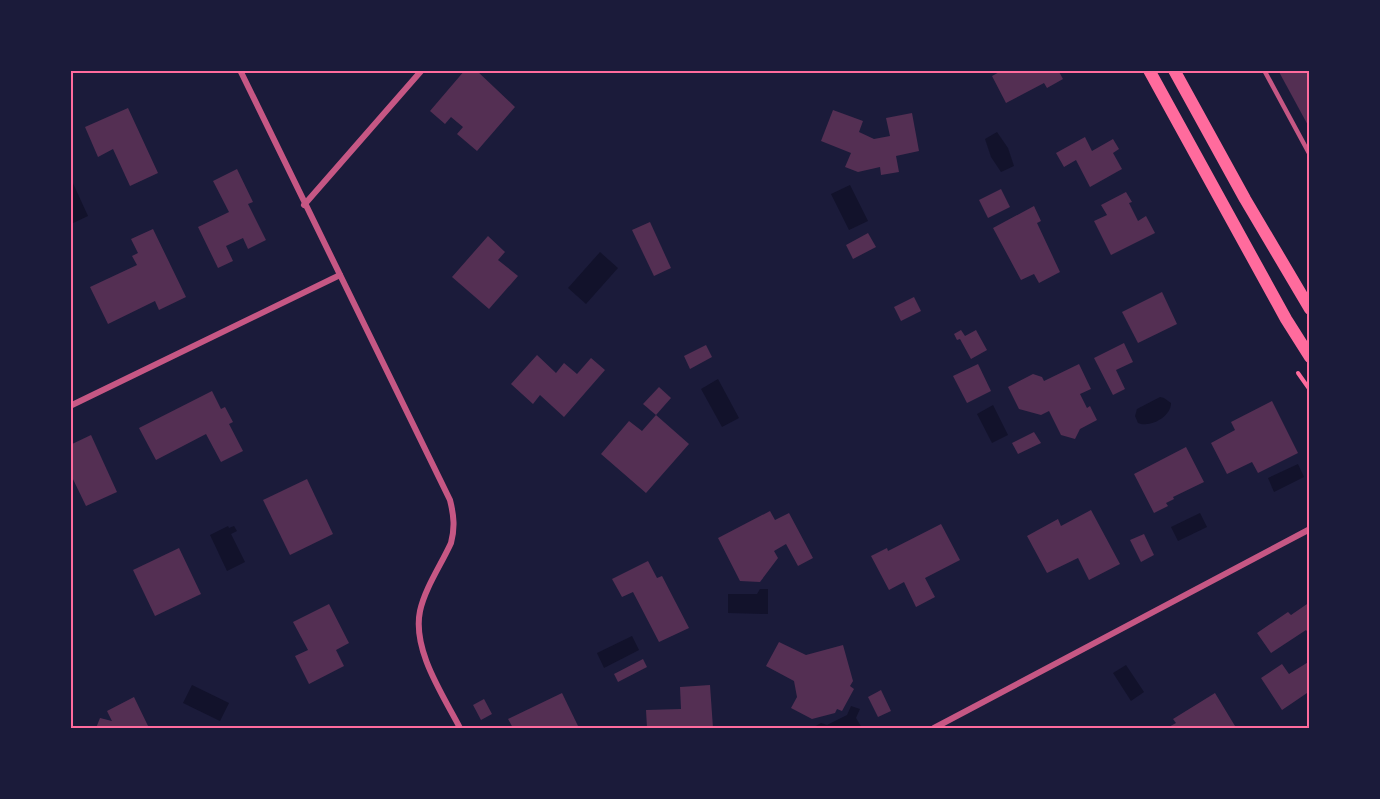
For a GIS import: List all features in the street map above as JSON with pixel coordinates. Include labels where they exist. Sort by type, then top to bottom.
[{"type":"main road","points":[[1149,70],[1286,319],[1310,357]]},
{"type":"main road","points":[[1174,70],[1245,199],[1310,309]]},
{"type":"street","points":[[240,70],[450,500],[454,513],[451,543],[423,602],[419,629],[425,659],[460,729]]},
{"type":"street","points":[[304,205],[422,70]]},
{"type":"street","points":[[70,406],[340,275]]},
{"type":"street","points":[[934,729],[1310,529]]},
{"type":"lane","points":[[1264,70],[1310,155]]},
{"type":"shaded area","points":[[997,132],[1008,148],[1014,166],[1001,172],[991,157],[985,139]]},
{"type":"shaded area","points":[[71,179],[88,216],[70,224]]},
{"type":"shaded area","points":[[850,185],[868,221],[849,230],[831,194]]},
{"type":"shaded area","points":[[600,252],[618,268],[586,304],[568,288]]},
{"type":"shaded area","points":[[718,379],[739,418],[722,427],[701,389]]},
{"type":"shaded area","points":[[1160,397],[1171,403],[1168,413],[1154,423],[1138,423],[1135,416],[1137,409]]},
{"type":"shaded area","points":[[993,405],[1008,435],[992,443],[977,414]]},
{"type":"shaded area","points":[[1298,464],[1304,477],[1274,492],[1268,478]]},
{"type":"shaded area","points":[[1200,513],[1207,527],[1178,541],[1171,527]]},
{"type":"shaded area","points":[[228,526],[229,528],[234,526],[237,531],[231,534],[245,562],[227,571],[210,535]]},
{"type":"shaded area","points":[[760,589],[768,589],[768,614],[728,613],[728,594],[757,594]]},
{"type":"shaded area","points":[[632,636],[639,650],[604,668],[597,653]]},
{"type":"shaded area","points":[[1126,665],[1144,692],[1131,701],[1113,673]]},
{"type":"shaded area","points":[[192,685],[229,703],[220,721],[183,703]]},
{"type":"shaded area","points":[[851,706],[860,709],[856,718],[862,728],[814,727],[821,723],[827,725],[847,715]]},
{"type":"building","points":[[465,70],[476,70],[515,107],[477,151],[457,134],[463,127],[451,117],[445,124],[430,111]]},
{"type":"building","points":[[1003,70],[1058,70],[1063,79],[1047,88],[1044,83],[1006,103],[992,76]]},
{"type":"building","points":[[1278,70],[1310,70],[1310,129]]},
{"type":"building","points":[[128,108],[158,173],[130,186],[113,149],[98,157],[85,127]]},
{"type":"building","points":[[833,110],[863,121],[859,132],[874,139],[890,136],[886,118],[912,113],[919,151],[896,156],[899,172],[881,175],[880,167],[858,172],[845,167],[851,153],[821,141]]},
{"type":"building","points":[[1085,137],[1092,151],[1113,139],[1119,149],[1113,153],[1122,169],[1090,187],[1076,160],[1064,167],[1056,153]]},
{"type":"building","points":[[237,169],[253,202],[248,204],[266,240],[248,249],[243,238],[226,246],[233,261],[218,268],[198,227],[229,212],[213,181]]},
{"type":"building","points":[[1001,189],[1010,207],[988,218],[979,200]]},
{"type":"building","points":[[1126,192],[1138,221],[1146,216],[1155,233],[1111,255],[1094,221],[1107,215],[1101,205]]},
{"type":"building","points":[[1034,206],[1041,221],[1037,223],[1060,272],[1039,283],[1034,274],[1021,280],[993,228]]},
{"type":"building","points":[[650,222],[671,268],[654,276],[632,230]]},
{"type":"building","points":[[153,229],[186,297],[159,310],[155,301],[108,324],[90,287],[137,265],[132,256],[138,253],[131,239]]},
{"type":"building","points":[[868,233],[876,247],[853,259],[846,245]]},
{"type":"building","points":[[488,236],[505,252],[498,260],[518,276],[489,309],[452,277]]},
{"type":"building","points":[[1162,292],[1177,324],[1138,343],[1122,312]]},
{"type":"building","points":[[914,297],[921,311],[901,321],[894,307]]},
{"type":"building","points":[[961,330],[965,336],[976,330],[987,350],[971,359],[960,339],[957,340],[954,334]]},
{"type":"building","points":[[1124,343],[1133,362],[1116,370],[1125,389],[1113,395],[1094,358]]},
{"type":"building","points":[[706,345],[712,357],[690,369],[684,356]]},
{"type":"building","points":[[537,355],[556,373],[564,363],[577,374],[591,358],[605,370],[564,417],[540,395],[533,404],[511,384]]},
{"type":"building","points":[[978,364],[991,391],[967,403],[953,376]]},
{"type":"building","points":[[1079,364],[1091,389],[1080,394],[1087,408],[1090,406],[1097,420],[1080,429],[1075,439],[1061,435],[1049,411],[1041,415],[1019,409],[1008,387],[1033,374],[1042,377],[1044,381]]},
{"type":"building","points":[[659,387],[671,398],[656,415],[643,404]]},
{"type":"building","points":[[212,391],[221,409],[225,407],[233,422],[229,424],[243,451],[221,462],[206,434],[156,460],[139,428]]},
{"type":"building","points":[[1272,401],[1298,453],[1258,473],[1252,462],[1227,474],[1211,443],[1235,430],[1231,422]]},
{"type":"building","points":[[656,415],[689,444],[646,493],[601,454],[629,421],[642,431]]},
{"type":"building","points":[[1034,432],[1041,443],[1018,454],[1012,443]]},
{"type":"building","points":[[91,435],[117,492],[86,506],[70,473],[70,445]]},
{"type":"building","points":[[1186,447],[1204,482],[1173,497],[1174,499],[1166,503],[1168,506],[1154,513],[1134,474]]},
{"type":"building","points":[[307,479],[333,534],[290,555],[263,500]]},
{"type":"building","points":[[1091,510],[1120,564],[1089,580],[1078,558],[1047,573],[1027,536],[1058,519],[1061,526]]},
{"type":"building","points":[[770,511],[775,520],[789,513],[813,558],[798,566],[786,544],[774,551],[778,558],[760,582],[740,581],[718,538]]},
{"type":"building","points":[[941,524],[960,560],[925,578],[935,597],[916,607],[904,582],[889,590],[871,556],[887,548],[888,551]]},
{"type":"building","points":[[1144,534],[1154,555],[1141,562],[1130,540]]},
{"type":"building","points":[[179,548],[201,594],[155,616],[133,570]]},
{"type":"building","points":[[648,561],[657,578],[662,576],[689,628],[659,642],[633,592],[622,597],[612,579]]},
{"type":"building","points":[[1310,602],[1310,635],[1306,630],[1271,653],[1257,633],[1288,612],[1291,615]]},
{"type":"building","points":[[329,604],[349,643],[336,650],[344,666],[309,684],[295,656],[308,650],[293,622]]},
{"type":"building","points":[[779,642],[806,655],[843,645],[853,681],[850,686],[854,689],[842,711],[837,709],[835,713],[812,719],[791,708],[797,697],[794,681],[766,666]]},
{"type":"building","points":[[643,659],[647,667],[618,682],[614,674]]},
{"type":"building","points":[[1310,661],[1310,691],[1282,710],[1261,678],[1282,664],[1289,674]]},
{"type":"building","points":[[710,685],[713,728],[647,728],[646,710],[681,709],[680,687]]},
{"type":"building","points":[[881,690],[891,711],[878,717],[868,697]]},
{"type":"building","points":[[562,693],[579,728],[513,728],[508,719]]},
{"type":"building","points":[[1215,693],[1235,726],[1230,728],[1167,728],[1176,723],[1173,719]]},
{"type":"building","points":[[134,697],[149,728],[96,728],[100,718],[112,721],[107,711]]},
{"type":"building","points":[[484,699],[492,714],[481,720],[473,705]]}]
